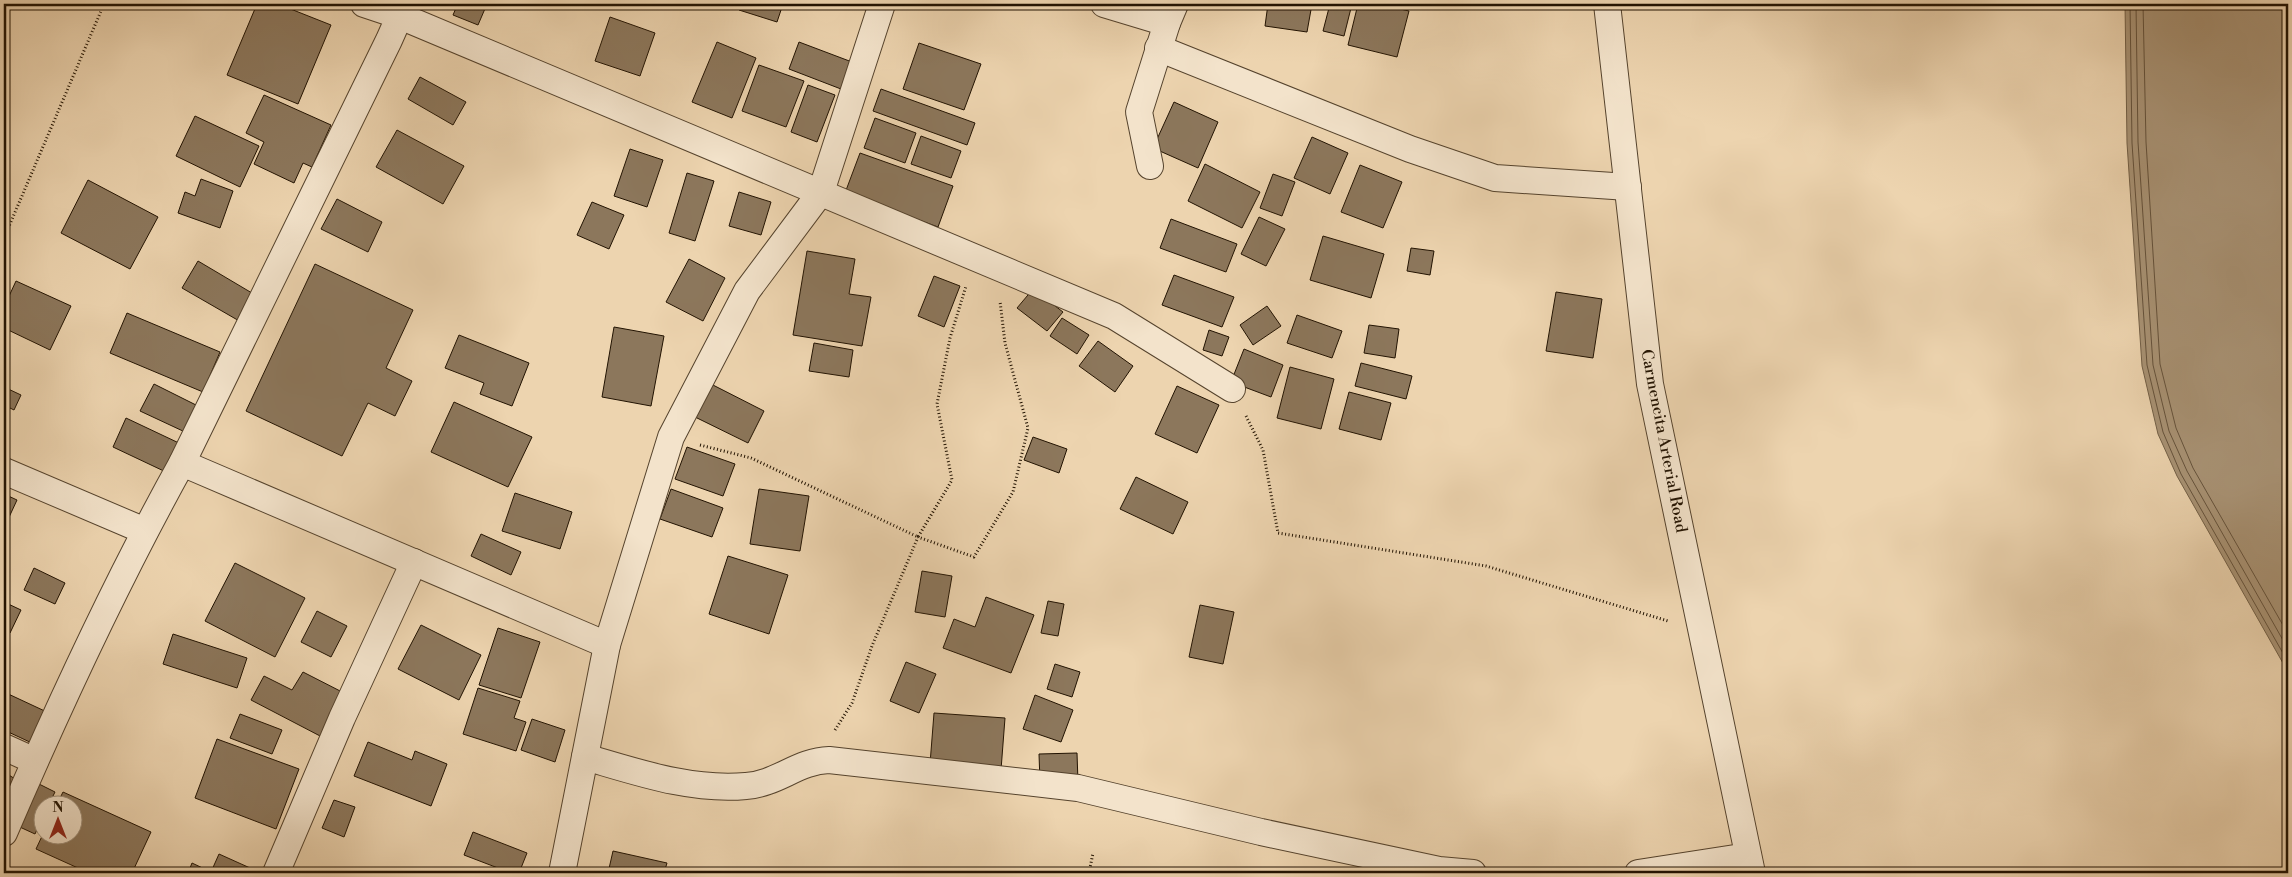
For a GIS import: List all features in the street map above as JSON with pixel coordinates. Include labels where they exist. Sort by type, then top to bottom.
[{"type":"street","points":[[364,4],[403,10],[985,263],[1114,316],[1232,389]]},
{"type":"street","points":[[562,873],[607,645],[670,437],[747,291],[821,192],[882,4]]},
{"type":"street","points":[[1104,4],[1171,13],[1158,48],[1139,112],[1150,166]]},
{"type":"street","name":"Carmencita Arterial Road","points":[[1607,4],[1650,384],[1750,865]]},
{"type":"street","points":[[4,833],[35,761],[145,531],[182,463],[403,10]]},
{"type":"street","points":[[1158,48],[1410,149],[1495,178],[1628,187]]},
{"type":"street","points":[[182,463],[607,645]]},
{"type":"street","points":[[4,471],[145,531]]},
{"type":"street","points":[[276,873],[342,718],[414,562]]},
{"type":"street","points":[[4,747],[35,761]]},
{"type":"street","points":[[585,757],[665,780],[709,785],[747,786],[777,778],[807,762],[829,760],[1078,788],[1261,832],[1439,870],[1473,873]]},
{"type":"street","points":[[1638,873],[1750,865]]},
{"type":"path","points":[[4,238],[104,4]]},
{"type":"path","points":[[670,437],[751,458],[918,537],[974,557],[1013,492],[1028,428],[985,263]]},
{"type":"path","points":[[816,760],[852,703],[872,646],[918,537],[952,480],[937,404],[950,338],[985,263]]},
{"type":"path","points":[[1232,389],[1263,450],[1278,533],[1486,566],[1703,632]]},
{"type":"path","points":[[1089,873],[1093,853]]},
{"type":"water","points":[[2125,4],[2288,4],[2288,672],[2177,476],[2158,434],[2142,366],[2127,143]]},
{"type":"building","points":[[257,4],[278,4],[331,25],[298,104],[227,75]]},
{"type":"building","points":[[446,4],[487,4],[478,25],[453,15],[456,8]]},
{"type":"building","points":[[742,4],[783,4],[777,22],[739,10]]},
{"type":"building","points":[[1268,4],[1312,4],[1307,32],[1265,26]]},
{"type":"building","points":[[1330,4],[1352,4],[1344,36],[1323,31]]},
{"type":"building","points":[[1358,4],[1379,4],[1409,11],[1397,57],[1348,45]]},
{"type":"building","points":[[610,17],[655,33],[640,76],[595,61]]},
{"type":"building","points":[[717,42],[756,58],[732,118],[692,102]]},
{"type":"building","points":[[799,42],[852,62],[841,89],[789,69]]},
{"type":"building","points":[[919,43],[981,64],[964,110],[903,89]]},
{"type":"building","points":[[759,65],[804,81],[786,127],[742,111]]},
{"type":"building","points":[[420,77],[466,102],[453,125],[408,99]]},
{"type":"building","points":[[808,85],[835,95],[817,142],[791,132]]},
{"type":"building","points":[[881,89],[975,123],[967,145],[873,111]]},
{"type":"building","points":[[264,95],[331,125],[312,167],[303,163],[294,183],[254,164],[264,142],[246,133]]},
{"type":"building","points":[[1174,102],[1218,122],[1198,168],[1153,148]]},
{"type":"building","points":[[195,116],[259,146],[240,187],[176,156]]},
{"type":"building","points":[[875,118],[916,133],[905,163],[864,148]]},
{"type":"building","points":[[397,130],[464,166],[443,204],[376,167]]},
{"type":"building","points":[[921,136],[961,151],[951,178],[911,164]]},
{"type":"building","points":[[1312,137],[1348,153],[1330,194],[1294,178]]},
{"type":"building","points":[[630,149],[663,160],[647,207],[614,196]]},
{"type":"building","points":[[860,153],[953,186],[938,227],[845,193]]},
{"type":"building","points":[[1205,164],[1260,192],[1242,228],[1188,201]]},
{"type":"building","points":[[1360,165],[1402,182],[1383,228],[1341,212]]},
{"type":"building","points":[[687,173],[714,181],[695,241],[669,233]]},
{"type":"building","points":[[1273,174],[1295,182],[1282,216],[1260,208]]},
{"type":"building","points":[[201,179],[233,191],[220,228],[178,213],[185,192],[195,196]]},
{"type":"building","points":[[88,180],[158,217],[130,269],[61,233]]},
{"type":"building","points":[[739,192],[771,202],[761,235],[729,226]]},
{"type":"building","points":[[337,199],[382,222],[368,252],[321,229]]},
{"type":"building","points":[[592,202],[624,215],[609,249],[577,235]]},
{"type":"building","points":[[1259,217],[1285,229],[1266,266],[1241,254]]},
{"type":"building","points":[[1171,219],[1237,244],[1226,272],[1160,248]]},
{"type":"building","points":[[1323,236],[1384,254],[1371,298],[1310,280]]},
{"type":"building","points":[[1411,248],[1434,251],[1430,275],[1407,271]]},
{"type":"building","points":[[807,251],[855,259],[849,294],[871,297],[862,346],[793,335]]},
{"type":"building","points":[[689,259],[725,278],[703,321],[666,302]]},
{"type":"building","points":[[198,261],[257,296],[241,322],[182,288]]},
{"type":"building","points":[[315,264],[413,310],[386,368],[412,381],[395,416],[368,403],[342,456],[246,411]]},
{"type":"building","points":[[1174,275],[1234,297],[1222,327],[1162,305]]},
{"type":"building","points":[[934,276],[960,286],[944,327],[918,316]]},
{"type":"building","points":[[16,281],[71,306],[50,350],[4,328],[4,307]]},
{"type":"building","points":[[1033,289],[1063,312],[1047,331],[1017,308]]},
{"type":"building","points":[[1556,292],[1602,299],[1593,358],[1546,351]]},
{"type":"building","points":[[1267,306],[1281,326],[1253,345],[1240,325]]},
{"type":"building","points":[[127,313],[220,352],[203,392],[110,353]]},
{"type":"building","points":[[1297,315],[1342,331],[1332,358],[1287,343]]},
{"type":"building","points":[[1062,318],[1089,335],[1077,354],[1050,336]]},
{"type":"building","points":[[1369,325],[1399,329],[1395,358],[1364,353]]},
{"type":"building","points":[[614,327],[664,336],[651,406],[602,397]]},
{"type":"building","points":[[1209,330],[1229,337],[1222,356],[1203,350]]},
{"type":"building","points":[[459,335],[529,363],[512,406],[480,394],[484,383],[445,368]]},
{"type":"building","points":[[1098,341],[1133,366],[1115,392],[1079,366]]},
{"type":"building","points":[[814,343],[853,350],[849,377],[809,371]]},
{"type":"building","points":[[1244,349],[1283,365],[1271,397],[1231,382]]},
{"type":"building","points":[[1361,363],[1412,376],[1406,399],[1355,386]]},
{"type":"building","points":[[1290,367],[1334,379],[1321,429],[1277,418]]},
{"type":"building","points":[[709,383],[764,411],[748,443],[693,416]]},
{"type":"building","points":[[154,384],[198,406],[185,432],[140,411]]},
{"type":"building","points":[[1177,386],[1219,405],[1197,453],[1155,434]]},
{"type":"building","points":[[4,387],[21,395],[14,410],[4,405]]},
{"type":"building","points":[[1349,392],[1391,403],[1381,440],[1339,429]]},
{"type":"building","points":[[454,402],[532,437],[508,487],[431,452]]},
{"type":"building","points":[[126,418],[181,444],[168,473],[113,447]]},
{"type":"building","points":[[1033,437],[1067,449],[1059,473],[1024,460]]},
{"type":"building","points":[[687,447],[735,464],[723,496],[675,479]]},
{"type":"building","points":[[1136,477],[1188,502],[1173,534],[1120,509]]},
{"type":"building","points":[[671,489],[723,508],[712,537],[660,519]]},
{"type":"building","points":[[759,489],[809,496],[800,551],[750,544]]},
{"type":"building","points":[[515,493],[572,512],[560,549],[502,531]]},
{"type":"building","points":[[4,494],[17,500],[4,528]]},
{"type":"building","points":[[481,534],[521,552],[511,575],[471,556]]},
{"type":"building","points":[[728,556],[788,575],[769,634],[709,614]]},
{"type":"building","points":[[235,563],[305,598],[275,657],[205,621]]},
{"type":"building","points":[[34,568],[65,583],[55,604],[24,590]]},
{"type":"building","points":[[922,571],[952,576],[945,617],[915,612]]},
{"type":"building","points":[[986,597],[1034,615],[1011,673],[943,648],[954,619],[975,627]]},
{"type":"building","points":[[1048,601],[1064,604],[1058,636],[1041,633]]},
{"type":"building","points":[[4,602],[21,610],[10,633],[4,630]]},
{"type":"building","points":[[1200,605],[1234,612],[1223,664],[1189,657]]},
{"type":"building","points":[[317,611],[347,626],[331,657],[301,642]]},
{"type":"building","points":[[421,625],[481,655],[459,700],[398,669]]},
{"type":"building","points":[[498,628],[540,642],[521,698],[479,685]]},
{"type":"building","points":[[173,634],[247,658],[237,688],[163,664]]},
{"type":"building","points":[[906,662],[936,674],[919,713],[890,701]]},
{"type":"building","points":[[1055,664],[1080,672],[1072,697],[1047,689]]},
{"type":"building","points":[[303,672],[346,694],[322,737],[251,700],[264,676],[292,690]]},
{"type":"building","points":[[478,688],[520,701],[514,718],[526,722],[516,751],[463,734]]},
{"type":"building","points":[[4,692],[49,713],[34,744],[4,730]]},
{"type":"building","points":[[1035,695],[1073,710],[1061,742],[1023,729]]},
{"type":"building","points":[[934,713],[1005,718],[1001,770],[930,764]]},
{"type":"building","points":[[240,714],[282,730],[272,754],[230,738]]},
{"type":"building","points":[[532,719],[565,730],[555,762],[521,750]]},
{"type":"building","points":[[217,739],[299,769],[276,829],[195,798]]},
{"type":"building","points":[[368,742],[412,760],[415,751],[447,764],[431,806],[354,776]]},
{"type":"building","points":[[1077,753],[1078,782],[1040,782],[1039,754]]},
{"type":"building","points":[[4,772],[20,782],[12,795],[4,790]]},
{"type":"building","points":[[31,780],[55,792],[54,794],[32,794],[32,833],[11,823]]},
{"type":"building","points":[[334,800],[355,807],[344,837],[322,828]]},
{"type":"building","points":[[82,801],[151,832],[132,873],[89,873],[36,849],[38,844],[82,844]]},
{"type":"building","points":[[473,832],[527,853],[519,873],[511,873],[464,855]]},
{"type":"building","points":[[613,851],[667,863],[664,873],[608,873]]},
{"type":"building","points":[[219,854],[259,873],[188,873],[192,863],[211,872]]}]
